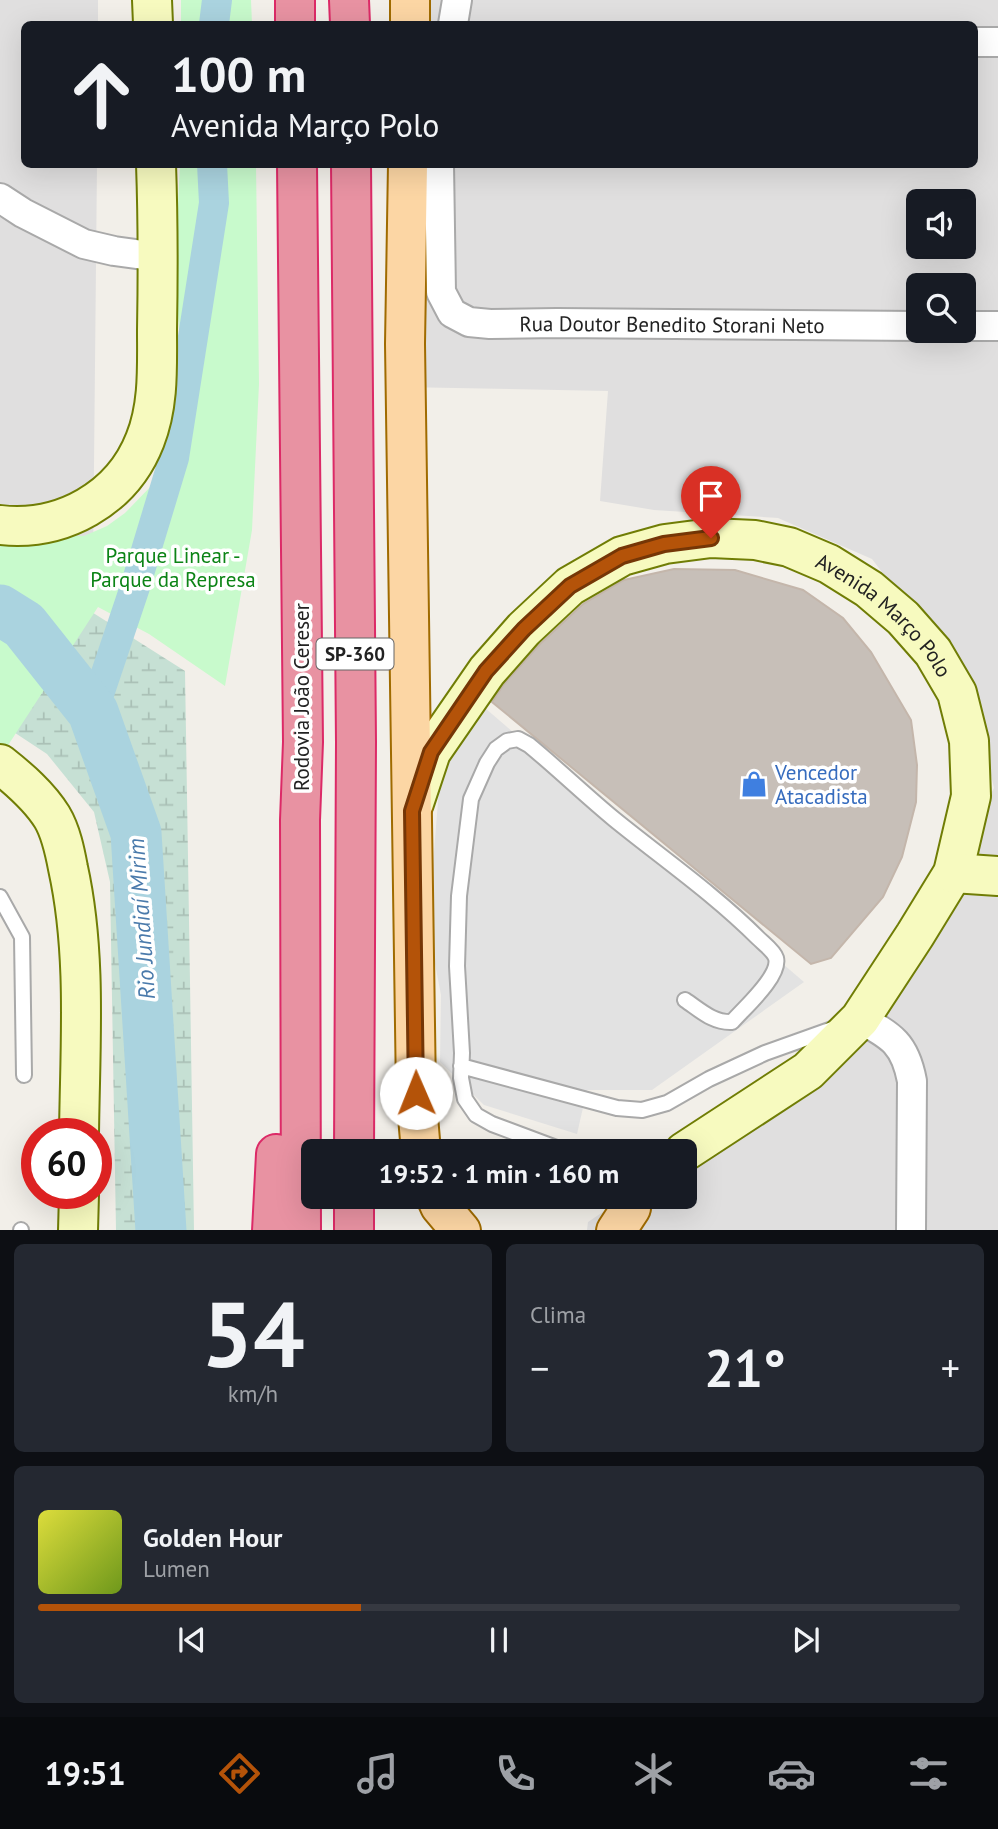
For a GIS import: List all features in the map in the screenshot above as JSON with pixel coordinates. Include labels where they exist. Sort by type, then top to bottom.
[{"type":"highway","points":[[349,0],[350,21]]},
{"type":"highway","name":"Rodovia João Cereser","points":[[297,168],[303,742],[300,820],[301,1230]]},
{"type":"highway","name":"SP-360","points":[[351,168],[356,742],[354,1139]]},
{"type":"highway","points":[[272,1230],[278,1029],[300,820]]},
{"type":"highway","points":[[354,1209],[354,1230]]},
{"type":"main road","points":[[152,0],[153,21]]},
{"type":"main road","points":[[410,0],[410,21]]},
{"type":"main road","points":[[0,525],[32,526],[66,519],[90,507],[107,495],[120,480],[136,460],[145,440],[156,392],[159,257],[156,168]]},
{"type":"main road","points":[[408,168],[405,344],[416,1093],[420,1139]]},
{"type":"main road","name":"Avenida Março Polo","points":[[412,811],[431,752],[486,671],[524,629],[570,586],[622,556],[664,544],[711,538],[755,540],[789,547],[829,564],[869,589],[903,618],[933,652],[957,693],[969,741],[971,796],[953,873],[860,1019],[808,1070],[697,1143]]},
{"type":"main road","points":[[8,778],[52,818],[64,850],[75,899],[80,982],[79,1118]]},
{"type":"main road","points":[[953,873],[998,876]]},
{"type":"main road","points":[[78,1230],[79,1209]]},
{"type":"main road","points":[[426,1209],[427,1230]]},
{"type":"main road","points":[[443,1209],[461,1230]]},
{"type":"street","points":[[454,21],[457,0]]},
{"type":"street","points":[[978,42],[998,42]]},
{"type":"street","name":"Rua Doutor Benedito Storani Neto","points":[[439,168],[441,292],[452,313],[470,323],[906,326]]},
{"type":"street","points":[[0,198],[84,244],[159,257]]},
{"type":"street","points":[[976,326],[998,326]]},
{"type":"street","points":[[860,1019],[883,1031],[899,1045],[908,1063],[912,1081],[911,1230]]},
{"type":"lane","points":[[532,1139],[476,1115],[465,1098],[461,1078],[457,966],[459,896],[471,799],[487,763],[496,749],[507,741],[518,739],[529,745],[595,803],[697,884],[772,951],[776,959],[771,979],[732,1022],[721,1023],[685,1000]]},
{"type":"lane","points":[[0,897],[22,937],[24,1075]]},
{"type":"lane","points":[[461,1066],[617,1108],[642,1110],[667,1103],[709,1079],[765,1053],[860,1019]]},
{"type":"shaded area","points":[[0,0],[98,0],[98,21],[21,21],[21,168],[97,168],[93,566],[0,504]]},
{"type":"shaded area","points":[[424,0],[998,0],[998,1230],[587,1230],[588,1222],[607,1209],[697,1209],[697,1149],[850,1047],[994,788],[971,688],[872,559],[778,518],[654,510],[600,501],[608,391],[401,387],[398,168],[978,168],[978,21],[420,21]]},
{"type":"shaded area","points":[[485,708],[804,982],[652,1090],[587,1090],[577,1134],[484,1105],[440,1062],[441,995],[428,927],[441,764]]},
{"type":"green space","points":[[181,0],[251,0],[252,21],[181,21]]},
{"type":"green space","name":"Parque Linear - Parque da Represa","points":[[180,168],[256,168],[259,384],[252,530],[225,686],[149,634],[98,607],[3,753],[0,752],[0,529],[7,533],[84,536],[107,526],[125,513],[156,481],[168,446],[181,364],[175,262]]},
{"type":"green space","points":[[0,554],[185,671],[194,1230],[116,1230],[110,882],[94,812],[47,754],[0,723]]},
{"type":"building","name":"Vencedor Atacadista","points":[[674,569],[735,570],[803,590],[843,618],[871,652],[911,720],[917,765],[916,802],[902,857],[883,897],[831,958],[811,964],[492,702],[504,684],[540,644],[583,604],[624,580]]},
{"type":"waterway","points":[[214,21],[217,0]]},
{"type":"waterway","points":[[93,712],[174,458],[214,203],[212,168]]},
{"type":"waterway","name":"Rio Jundiaí Mirim","points":[[0,610],[24,625],[93,712],[136,833],[161,1230]]},
{"type":"place","name":"Vencedor Atacadista","points":[[754,784]]},
{"type":"route","points":[[416,1093],[412,811],[431,752],[486,671],[524,629],[570,586],[622,556],[664,544],[711,538]]}]
